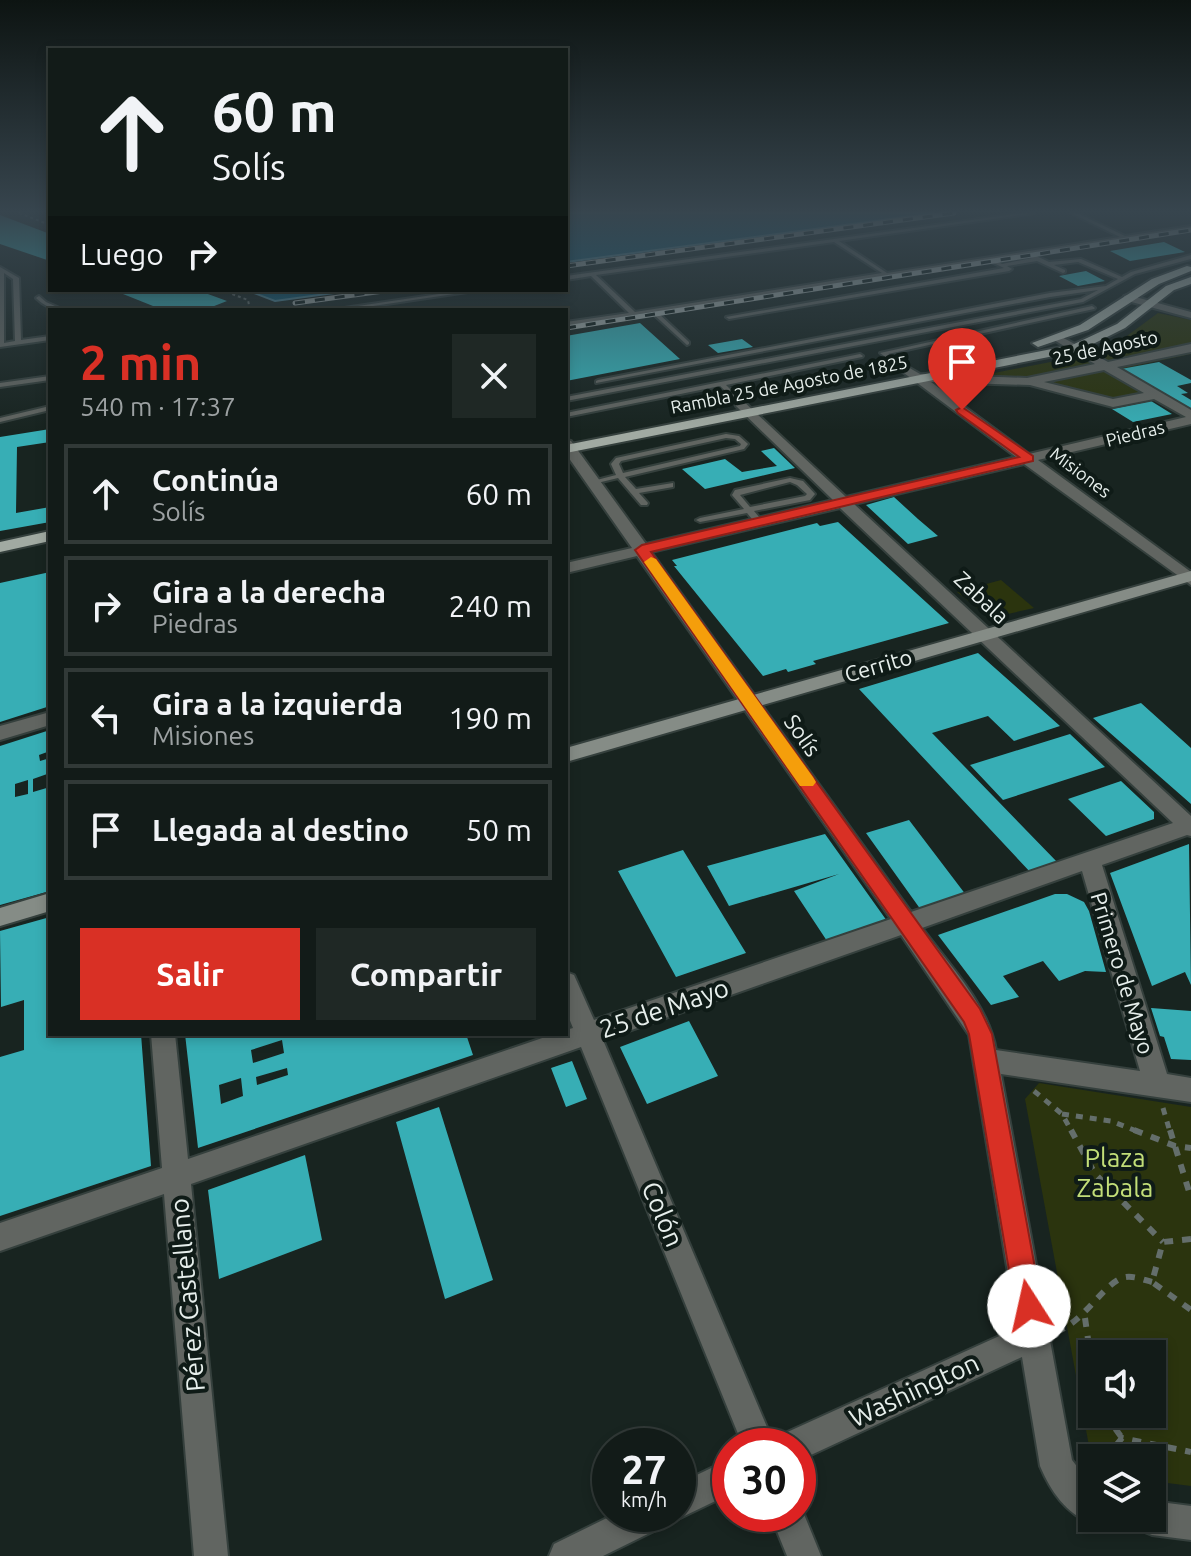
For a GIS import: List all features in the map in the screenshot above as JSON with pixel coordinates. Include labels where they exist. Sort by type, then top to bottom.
[{"type":"main road","name":"Rambla 25 de Agosto de 1825","points":[[568,445],[912,374],[1058,338],[1094,322],[1146,286]]},
{"type":"main road","name":"Rambla 25 de Agosto de 1825","points":[[912,374],[1075,348],[1121,326],[1176,286]]},
{"type":"main road","points":[[0,547],[48,536]]},
{"type":"main road","points":[[0,560],[48,550]]},
{"type":"street","points":[[1128,298],[1191,315]]},
{"type":"street","points":[[1058,338],[1191,418]]},
{"type":"street","name":"25 de Agosto","points":[[1027,382],[1191,348]]},
{"type":"street","name":"25 de Agosto","points":[[912,374],[1027,382],[1113,403],[1156,395]]},
{"type":"street","name":"Misiones","points":[[912,374],[1190,578]]},
{"type":"street","name":"Zabala","points":[[746,408],[1190,826]]},
{"type":"street","name":"Piedras","points":[[568,568],[1191,418]]},
{"type":"street","name":"Solís","points":[[568,446],[972,1016],[981,1034],[1057,1466],[1078,1497]]},
{"type":"street","name":"Cerrito","points":[[568,754],[1190,578]]},
{"type":"street","points":[[0,733],[48,719]]},
{"type":"street","name":"25 de Mayo","points":[[0,1237],[1190,826]]},
{"type":"street","name":"Primero de Mayo","points":[[1090,862],[1157,1085]]},
{"type":"street","points":[[0,917],[48,903]]},
{"type":"street","name":"Colón","points":[[568,987],[752,1428]]},
{"type":"street","name":"Pérez Castellano","points":[[163,1036],[211,1556]]},
{"type":"street","points":[[985,1060],[1191,1090]]},
{"type":"street","name":"Washington","points":[[816,1436],[1001,1349],[1034,1337]]},
{"type":"street","points":[[1166,1520],[1191,1523]]},
{"type":"street","points":[[566,1556],[615,1532]]},
{"type":"street","points":[[794,1532],[804,1556]]},
{"type":"lane","points":[[16,286],[18,342]]},
{"type":"lane","points":[[604,286],[633,313]]},
{"type":"lane","points":[[568,324],[811,286]]},
{"type":"lane","points":[[729,317],[912,286]]},
{"type":"lane","points":[[598,382],[1050,295],[1110,287]]},
{"type":"lane","points":[[568,399],[1078,301],[1110,287]]},
{"type":"lane","points":[[348,308],[464,292]]},
{"type":"lane","points":[[39,298],[57,308]]},
{"type":"lane","points":[[15,299],[1,302],[0,345],[48,338]]},
{"type":"lane","points":[[912,374],[890,357],[1031,328],[1024,323],[1092,308]]},
{"type":"lane","points":[[652,310],[687,343]]},
{"type":"lane","points":[[568,415],[860,356]]},
{"type":"lane","points":[[0,385],[48,378]]},
{"type":"lane","points":[[722,384],[746,408]]},
{"type":"lane","points":[[0,420],[48,408]]},
{"type":"lane","points":[[593,482],[621,477],[742,448],[745,444],[737,437],[726,436],[618,459],[615,464],[621,477],[644,503]]},
{"type":"lane","points":[[700,520],[748,509],[811,494],[800,483],[790,480],[738,492],[736,495],[748,509],[760,523]]},
{"type":"lane","points":[[634,492],[670,485]]},
{"type":"path","points":[[226,292],[248,300],[250,308]]},
{"type":"path","points":[[287,308],[296,307]]},
{"type":"path","points":[[1021,1083],[1062,1114],[1095,1174],[1163,1242]]},
{"type":"path","points":[[1157,1085],[1191,1198]]},
{"type":"path","points":[[1062,1114],[1111,1121],[1175,1146],[1191,1148]]},
{"type":"path","points":[[1163,1242],[1191,1239]]},
{"type":"path","points":[[1152,1282],[1163,1242]]},
{"type":"path","points":[[1034,1337],[1067,1329],[1085,1318],[1107,1287],[1126,1277],[1152,1282],[1191,1310]]},
{"type":"path","points":[[1085,1318],[1088,1340]]},
{"type":"path","points":[[1115,1428],[1122,1438],[1191,1452]]},
{"type":"path","points":[[1117,1444],[1122,1438]]},
{"type":"green space","points":[[1158,313],[1191,320],[1191,354],[1121,369],[1166,396],[1114,407],[1030,386],[979,386],[979,376],[1071,358],[1087,362],[1100,357],[1095,352],[1124,338]]},
{"type":"green space","points":[[1001,580],[1034,608],[990,618],[957,592]]},
{"type":"green space","name":"Plaza Zabala","points":[[1039,1083],[1191,1107],[1191,1486],[1166,1483],[1166,1444],[1089,1444],[1086,1428],[1166,1428],[1166,1340],[1078,1340],[1078,1386],[1025,1099]]},
{"type":"water","points":[[251,292],[341,292],[275,301]]},
{"type":"building","points":[[118,292],[202,292],[227,301],[209,308],[158,308]]},
{"type":"building","points":[[640,323],[680,359],[568,381],[568,336]]},
{"type":"building","points":[[742,339],[753,347],[718,353],[708,345]]},
{"type":"building","points":[[1159,362],[1191,380],[1191,383],[1177,386],[1188,393],[1181,394],[1191,400],[1191,410],[1121,369]]},
{"type":"building","points":[[1151,401],[1172,414],[1133,422],[1112,409]]},
{"type":"building","points":[[48,429],[48,442],[17,447],[16,513],[48,507],[48,522],[0,531],[0,437]]},
{"type":"building","points":[[774,448],[795,468],[705,489],[682,469],[725,459],[742,472],[777,466],[761,451]]},
{"type":"building","points":[[894,497],[938,536],[908,544],[866,505]]},
{"type":"building","points":[[838,522],[949,623],[813,661],[816,664],[788,672],[786,669],[763,676],[672,560],[817,523],[820,526]]},
{"type":"building","points":[[48,572],[48,707],[0,722],[0,583]]},
{"type":"building","points":[[978,653],[1060,726],[1014,741],[988,716],[932,733],[1059,864],[1032,874],[859,689]]},
{"type":"building","points":[[1141,703],[1191,748],[1191,804],[1093,718]]},
{"type":"building","points":[[48,731],[48,752],[39,755],[40,761],[48,759],[48,774],[33,779],[33,792],[48,788],[48,892],[0,905],[0,746]],"holes":[[[28,780],[28,794],[15,797],[15,784]]]},
{"type":"building","points":[[1070,734],[1105,767],[1003,800],[970,765]]},
{"type":"building","points":[[1121,781],[1154,812],[1154,819],[1106,836],[1068,799]]},
{"type":"building","points":[[909,820],[966,895],[921,910],[866,833]]},
{"type":"building","points":[[825,834],[887,921],[827,941],[794,891],[839,874],[729,906],[707,866]]},
{"type":"building","points":[[1189,844],[1191,985],[1185,972],[1152,986],[1110,873]]},
{"type":"building","points":[[683,850],[746,953],[676,977],[618,871]]},
{"type":"building","points":[[1055,894],[1067,894],[1084,902],[1106,972],[1085,971],[1059,981],[1043,961],[1003,976],[1019,997],[991,1005],[938,935]]},
{"type":"building","points":[[48,918],[48,1036],[141,1036],[151,1166],[0,1216],[0,1057],[24,1050],[24,1000],[1,1007],[0,931]]},
{"type":"building","points":[[1151,1008],[1191,1011],[1191,1060],[1171,1059]]},
{"type":"building","points":[[689,1021],[718,1076],[647,1104],[620,1047]]},
{"type":"building","points":[[185,1036],[467,1036],[473,1055],[198,1148]],"holes":[[[282,1040],[284,1053],[253,1063],[251,1050]],[[287,1068],[288,1075],[257,1085],[256,1077]],[[241,1078],[243,1096],[221,1104],[219,1085]]]},
{"type":"building","points":[[572,1061],[587,1099],[566,1107],[551,1068]]},
{"type":"building","points":[[439,1107],[493,1280],[445,1299],[396,1122]]},
{"type":"building","points":[[305,1155],[322,1240],[219,1279],[208,1190]]},
{"type":"railway","points":[[568,328],[836,286]]},
{"type":"railway","points":[[295,303],[376,292]]},
{"type":"slow traffic","points":[[651,562],[806,782]]},
{"type":"route","points":[[962,410],[1029,459],[642,550],[972,1016],[981,1034],[1029,1306]]}]
